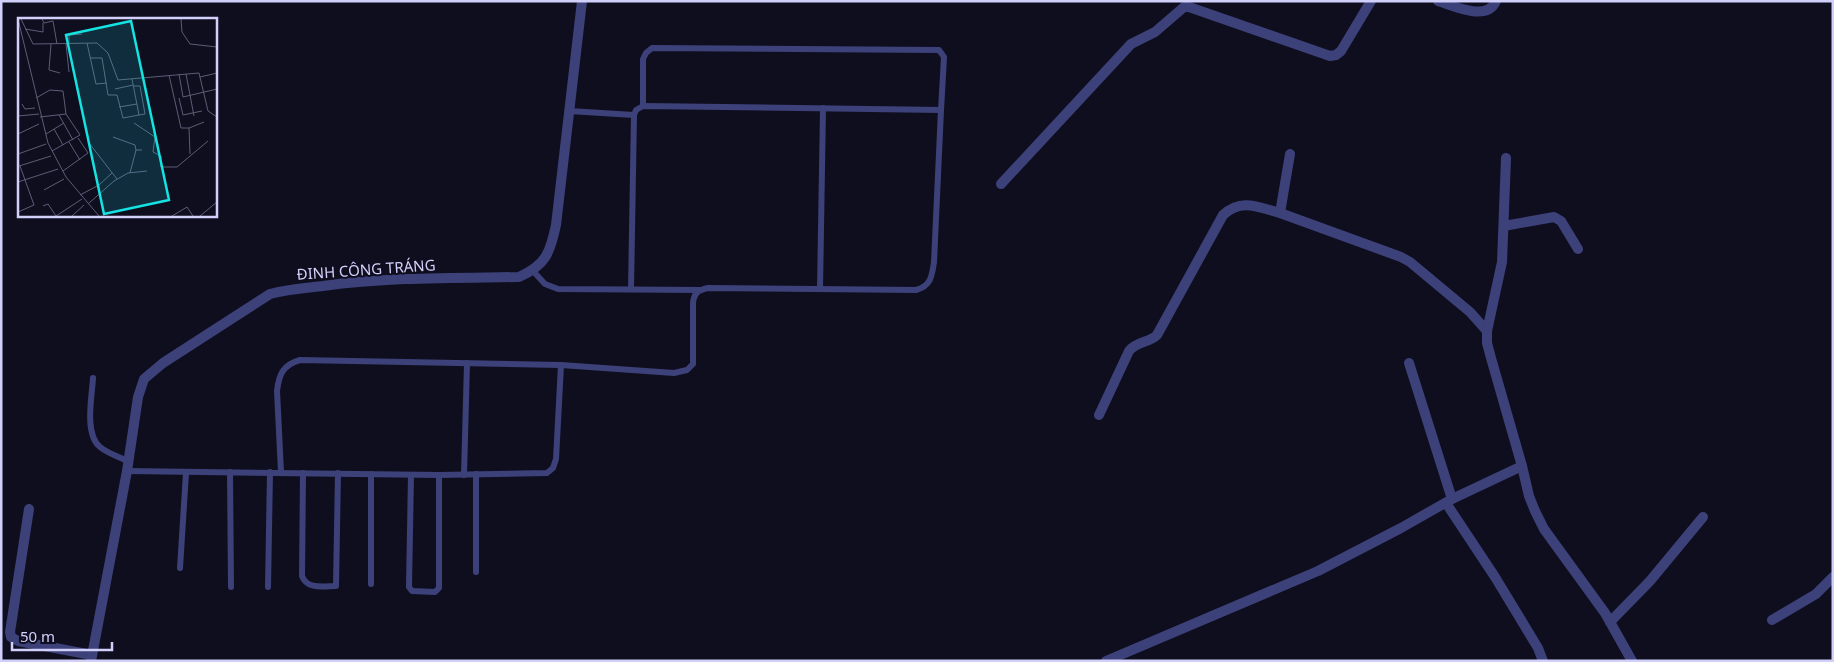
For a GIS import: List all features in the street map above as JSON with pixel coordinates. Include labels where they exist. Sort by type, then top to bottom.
[{"type":"street","points":[[533,271],[544,262],[551,248],[556,225],[582,1]]},
{"type":"street","points":[[1001,184],[1131,44],[1155,32],[1184,7],[1189,7],[1330,56],[1336,55],[1341,51],[1371,1]]},
{"type":"street","points":[[1438,1],[1483,12],[1494,6],[1496,1]]},
{"type":"street","points":[[1280,213],[1290,154]]},
{"type":"street","points":[[1506,158],[1500,276],[1487,331],[1491,358],[1529,496],[1544,529],[1610,622],[1632,661]]},
{"type":"street","points":[[1099,415],[1129,350],[1137,343],[1150,340],[1157,335],[1223,215],[1230,209],[1244,205],[1280,213],[1401,257],[1410,262],[1470,312],[1487,331]]},
{"type":"street","points":[[1504,226],[1554,217],[1561,221],[1578,249]]},
{"type":"street","name":"ĐINH CÔNG TRÁNG","points":[[91,658],[138,397],[144,379],[164,363],[270,294],[345,283],[519,277],[533,271]]},
{"type":"street","points":[[1409,363],[1449,501],[1538,648],[1543,661]]},
{"type":"street","points":[[1106,661],[1318,571],[1449,501],[1522,466]]},
{"type":"street","points":[[29,509],[10,632],[12,637],[18,641],[91,658]]},
{"type":"street","points":[[1610,622],[1650,580],[1703,517]]},
{"type":"street","points":[[1772,620],[1816,594],[1833,577]]},
{"type":"lane","points":[[533,271],[545,284],[558,289],[916,290],[928,284],[932,278],[944,57],[939,50],[652,48],[643,59],[643,106]]},
{"type":"lane","points":[[631,290],[634,115],[636,110],[643,106],[941,110]]},
{"type":"lane","points":[[820,289],[823,108]]},
{"type":"lane","points":[[569,111],[634,115]]},
{"type":"lane","points":[[281,472],[278,377],[291,363],[300,360],[561,365],[674,373],[687,370],[693,364],[692,303],[694,295],[700,290]]},
{"type":"lane","points":[[464,474],[467,363]]},
{"type":"lane","points":[[93,378],[91,434],[95,443],[127,466],[186,472],[537,475],[547,473],[553,468],[556,459],[561,365]]},
{"type":"lane","points":[[180,568],[186,472]]},
{"type":"lane","points":[[230,472],[231,587]]},
{"type":"lane","points":[[268,587],[270,472]]},
{"type":"lane","points":[[303,473],[302,576],[304,582],[308,585],[324,586],[336,586],[338,473]]},
{"type":"lane","points":[[371,474],[371,584]]},
{"type":"lane","points":[[476,474],[476,572]]},
{"type":"lane","points":[[411,475],[409,587],[412,591],[435,592],[439,588],[439,475]]}]
